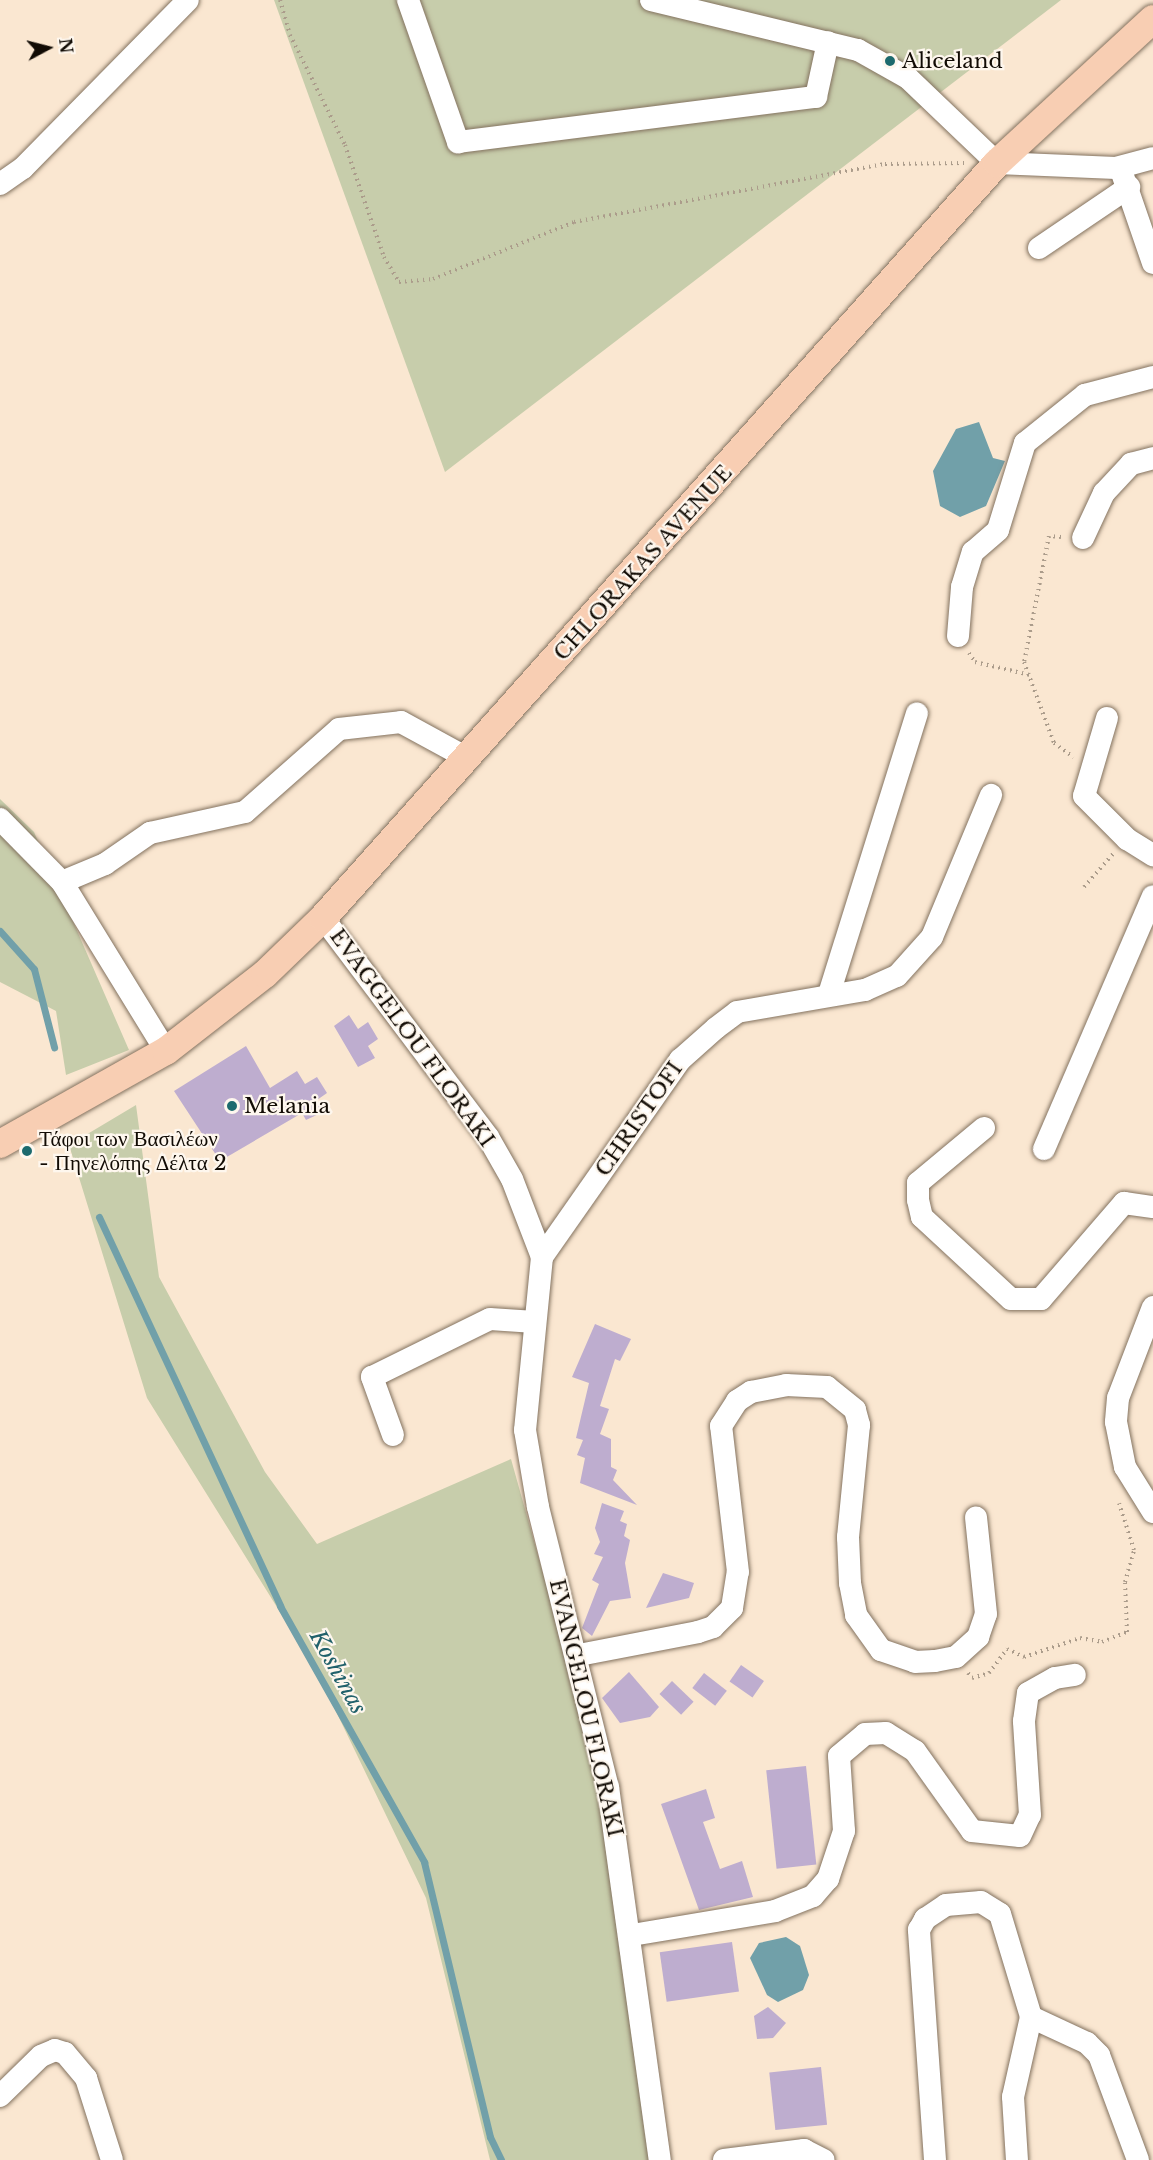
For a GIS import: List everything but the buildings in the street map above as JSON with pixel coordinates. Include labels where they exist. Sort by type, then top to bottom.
[{"type":"main road","name":"CHLORAKAS AVENUE","points":[[0,1144],[113,1084],[166,1051],[266,974],[323,918],[469,759],[997,163],[1153,20]]},
{"type":"street","points":[[0,184],[23,168],[188,0]]},
{"type":"street","points":[[408,0],[458,142],[816,97],[828,42]]},
{"type":"street","points":[[651,0],[722,9],[858,50],[908,78],[997,163],[1116,168],[1153,158]]},
{"type":"street","points":[[1116,168],[1129,187],[1153,263]]},
{"type":"street","points":[[1039,248],[1129,187]]},
{"type":"street","points":[[958,636],[962,587],[973,552],[998,530],[1025,443],[1084,395],[1153,377]]},
{"type":"street","points":[[1083,538],[1104,493],[1131,464],[1153,458]]},
{"type":"street","points":[[829,994],[917,714]]},
{"type":"street","points":[[1107,718],[1084,796],[1126,839],[1153,855]]},
{"type":"street","points":[[63,882],[105,864],[150,833],[245,812],[339,729],[401,722],[469,759]]},
{"type":"street","name":"CHRISTOFI","points":[[542,1257],[680,1060],[737,1012],[829,994],[865,990],[897,976],[932,937],[991,795]]},
{"type":"street","points":[[0,819],[63,882],[166,1051]]},
{"type":"street","points":[[1044,1149],[1153,896]]},
{"type":"street","name":"EVAGGELOU FLORAKI","points":[[323,918],[488,1137],[512,1179],[542,1257]]},
{"type":"street","points":[[984,1128],[918,1183],[918,1200],[922,1217],[1011,1299],[1026,1302],[1046,1295],[1124,1203],[1153,1207]]},
{"type":"street","name":"EVANGELOU FLORAKI","points":[[542,1257],[524,1399],[528,1460],[579,1655],[632,1935],[660,2160]]},
{"type":"street","points":[[1148,1504],[1125,1467],[1116,1422],[1118,1398],[1153,1307]]},
{"type":"street","points":[[393,1436],[372,1377],[490,1319],[535,1322]]},
{"type":"street","points":[[579,1655],[698,1632],[722,1619],[738,1586],[721,1426],[737,1401],[751,1392],[809,1384],[842,1394],[860,1425],[848,1538],[856,1615],[881,1650],[915,1662],[956,1657],[978,1637],[986,1614],[976,1518]]},
{"type":"street","points":[[632,1935],[775,1911],[813,1896],[828,1879],[844,1831],[839,1756],[865,1734],[886,1733],[915,1751],[972,1831],[1020,1836],[1030,1815],[1024,1721],[1028,1694],[1055,1678],[1075,1675]]},
{"type":"street","points":[[935,2160],[919,1941],[925,1918],[946,1905],[981,1902],[992,1906],[1005,1927],[1030,2017],[1013,2097],[1017,2160]]},
{"type":"street","points":[[1030,2017],[1087,2043],[1099,2055],[1138,2160]]},
{"type":"street","points":[[0,2096],[41,2056],[55,2050],[65,2053],[86,2078],[112,2160]]},
{"type":"street","points":[[724,2160],[804,2150],[824,2160]]},
{"type":"path","points":[[280,0],[290,36],[345,145],[384,257],[399,282],[433,279],[574,222],[885,164],[997,163]]},
{"type":"path","points":[[1083,538],[1049,536],[1024,662],[1031,675],[1054,743],[1092,771]]},
{"type":"path","points":[[958,636],[975,662],[1031,675]]},
{"type":"path","points":[[1083,887],[1126,839]]},
{"type":"path","points":[[956,1657],[972,1678],[989,1673],[1007,1649],[1024,1657],[1080,1638],[1102,1642],[1127,1632],[1125,1582],[1134,1550],[1119,1503],[1148,1504]]},
{"type":"green space","points":[[274,0],[1061,0],[445,472]]},
{"type":"green space","points":[[0,799],[34,832],[129,1050],[66,1075],[56,1011],[0,982]]},
{"type":"green space","points":[[136,1105],[159,1277],[265,1472],[317,1544],[511,1459],[603,1788],[649,2160],[490,2160],[426,1898],[316,1670],[147,1398],[69,1145]]},
{"type":"water","points":[[979,422],[993,458],[1005,461],[986,506],[960,517],[940,506],[933,471],[956,429]]},
{"type":"water","points":[[786,1937],[800,1946],[809,1975],[803,1990],[778,2002],[767,1995],[750,1958],[759,1943]]},
{"type":"waterway","name":"Koshinas","points":[[0,931],[34,969],[54,1047]]},
{"type":"waterway","name":"Koshinas","points":[[99,1217],[280,1606],[424,1862],[490,2137],[501,2160]]},
{"type":"place","name":"Aliceland","points":[[890,61]]},
{"type":"place","name":"Melania","points":[[232,1106]]},
{"type":"place","name":"Τάφοι των Βασιλέων - Πηνελόπης Δέλτα 2","points":[[27,1151]]}]
